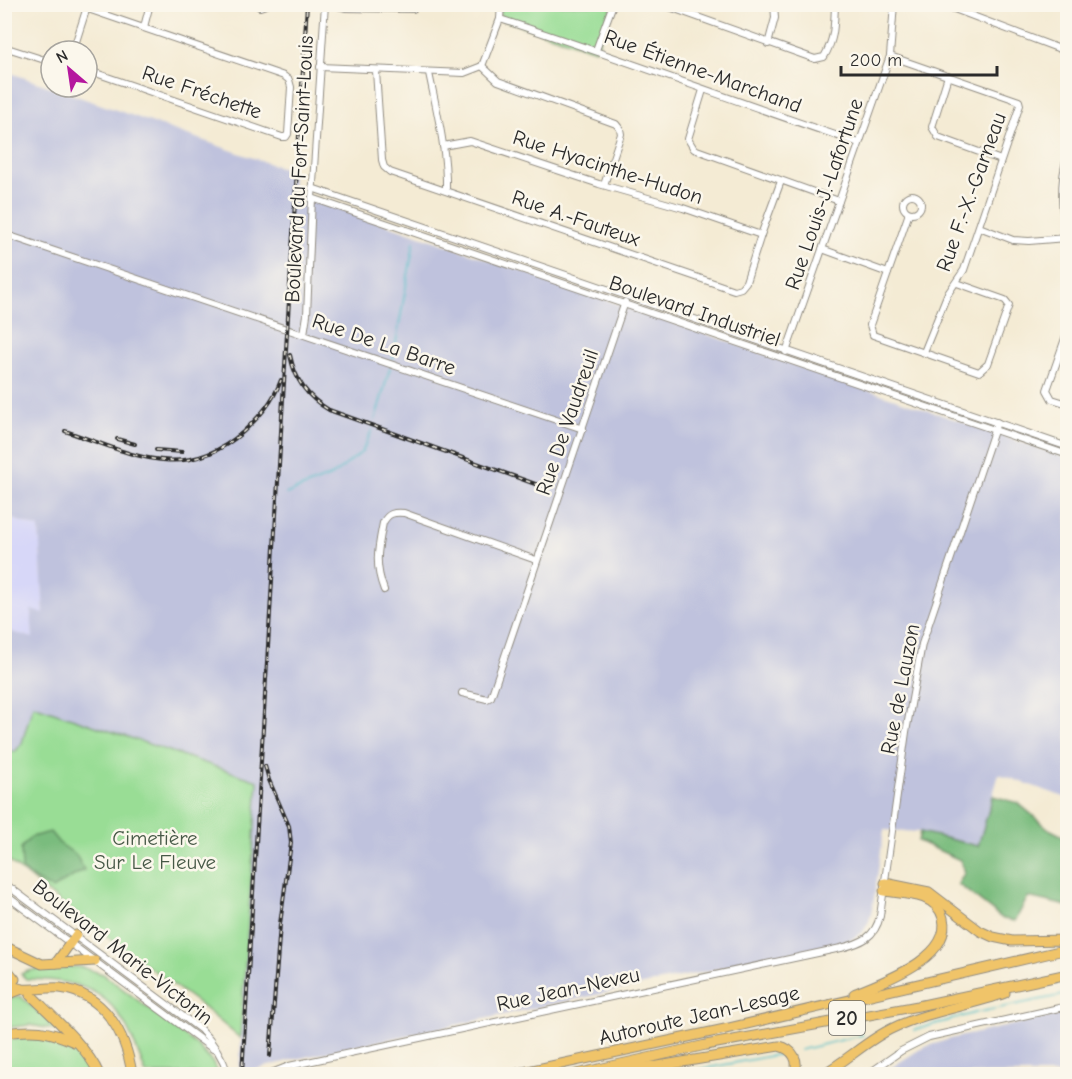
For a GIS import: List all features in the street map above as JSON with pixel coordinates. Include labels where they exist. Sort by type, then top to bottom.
[{"type":"highway","points":[[884,887],[919,888],[929,892],[975,928],[993,938],[1012,941],[1068,940]]},
{"type":"highway","points":[[828,1005],[908,969],[932,952],[941,940],[943,920],[940,911],[933,903],[916,895],[884,887]]},
{"type":"highway","points":[[56,963],[73,939]]},
{"type":"highway","points":[[4,946],[40,963],[95,961]]},
{"type":"highway","name":"Autoroute Jean-Lesage","points":[[514,1074],[828,1005],[1068,949]]},
{"type":"highway","name":"Autoroute Jean-Lesage","points":[[576,1074],[706,1045],[918,1006],[1068,975]]},
{"type":"highway","points":[[823,1074],[868,1042],[897,1026],[1039,981]]},
{"type":"highway","points":[[4,986],[22,989],[64,989],[93,1001],[106,1012],[118,1028],[134,1074]]},
{"type":"highway","points":[[4,996],[22,989]]},
{"type":"highway","points":[[32,995],[89,1057],[99,1074]]},
{"type":"highway","points":[[4,1034],[42,1031],[53,1033],[76,1044]]},
{"type":"highway","points":[[591,1071],[658,1066],[776,1046],[786,1048],[794,1054],[796,1064],[794,1074]]},
{"type":"street","points":[[77,39],[88,7],[144,27],[150,4]]},
{"type":"street","points":[[255,4],[260,7],[268,4]]},
{"type":"street","name":"Boulevard du Fort-Saint-Louis","points":[[304,334],[307,324],[312,188],[325,4]]},
{"type":"street","points":[[330,4],[345,8],[414,9],[420,4]]},
{"type":"street","points":[[320,68],[464,73],[482,66],[500,19],[501,4]]},
{"type":"street","points":[[596,50],[613,4]]},
{"type":"street","points":[[661,4],[815,59],[824,57],[831,44],[835,4]]},
{"type":"street","points":[[768,44],[775,18],[774,4]]},
{"type":"street","name":"Rue Louis-J.-Lafortune","points":[[784,358],[890,56],[894,4]]},
{"type":"street","points":[[932,4],[949,6],[1068,52]]},
{"type":"street","name":"Rue Étienne-Marchand","points":[[500,19],[596,50],[859,143]]},
{"type":"street","name":"Rue Fréchette","points":[[99,74],[283,137],[288,134],[291,87],[289,80],[284,76],[144,27]]},
{"type":"street","points":[[4,47],[39,58]]},
{"type":"street","name":"Rue F.-X.-Garneau","points":[[890,56],[1019,101],[1020,105],[964,270],[947,295],[924,352]]},
{"type":"street","points":[[482,66],[498,81],[615,124],[621,134],[604,185]]},
{"type":"street","name":"Rue A.-Fauteux","points":[[376,71],[381,160],[390,172],[734,290],[741,288],[746,282],[781,181]]},
{"type":"street","points":[[429,73],[443,146],[446,190]]},
{"type":"street","points":[[948,76],[932,127],[938,137],[1001,160]]},
{"type":"street","points":[[704,90],[688,139],[689,145],[694,149],[839,201]]},
{"type":"street","name":"Rue Hyacinthe-Hudon","points":[[443,146],[470,141],[761,235]]},
{"type":"street","points":[[1068,155],[1063,169],[1062,194],[1068,255]]},
{"type":"street","name":"Boulevard Industriel","points":[[312,188],[1068,447]]},
{"type":"street","name":"Boulevard Industriel","points":[[312,198],[1068,455]]},
{"type":"street","points":[[909,213],[870,325],[873,335],[979,372],[988,364],[1009,305],[1005,300],[957,283]]},
{"type":"street","points":[[410,231],[412,222]]},
{"type":"street","points":[[980,228],[1013,240],[1066,238]]},
{"type":"street","points":[[430,238],[434,229]]},
{"type":"street","name":"Rue De La Barre","points":[[4,234],[583,429]]},
{"type":"street","points":[[476,254],[479,245]]},
{"type":"street","points":[[822,249],[888,273]]},
{"type":"street","points":[[524,270],[527,261]]},
{"type":"street","points":[[556,281],[559,272]]},
{"type":"street","points":[[576,288],[580,279]]},
{"type":"street","name":"Rue De Vaudreuil","points":[[462,693],[487,699],[491,697],[628,296]]},
{"type":"street","points":[[1068,330],[1066,344],[1047,390],[1052,399],[1068,404]]},
{"type":"street","points":[[746,345],[749,337]]},
{"type":"street","points":[[959,418],[961,410]]},
{"type":"street","name":"Rue de Lauzon","points":[[873,934],[879,922],[906,732],[922,645],[997,422]]},
{"type":"street","points":[[1049,448],[1053,441]]},
{"type":"street","points":[[384,590],[376,560],[382,523],[386,517],[396,512],[536,560]]},
{"type":"street","name":"Boulevard Marie-Victorin","points":[[4,883],[73,939],[95,961],[216,1051]]},
{"type":"street","name":"Boulevard Marie-Victorin","points":[[4,894],[73,939],[197,1027],[207,1037],[228,1074]]},
{"type":"street","name":"Rue Jean-Neveu","points":[[269,1074],[289,1066],[841,948],[863,942],[873,934]]},
{"type":"street","points":[[868,1074],[901,1051],[929,1037],[1068,1006]]},
{"type":"shaded area","points":[[5,71],[39,83],[39,99],[85,99],[293,172],[292,192],[1067,458],[1067,798],[999,774],[978,846],[920,832],[884,830],[869,921],[863,932],[849,941],[291,1060],[239,1074],[258,782],[33,705],[22,743],[16,752],[5,749],[5,630],[33,638],[31,610],[44,614],[39,528],[5,516]]},
{"type":"shaded area","points":[[4,516],[39,528],[44,615],[31,611],[33,638],[5,630]]},
{"type":"shaded area","points":[[1067,1013],[1067,1074],[881,1074],[922,1048],[950,1039]]},
{"type":"green space","points":[[501,5],[613,5],[596,50],[500,19]]},
{"type":"green space","name":"Cimetière Sur Le Fleuve","points":[[33,705],[258,781],[240,1038],[198,1003],[65,906],[5,858],[5,749],[15,752],[22,743]]},
{"type":"green space","points":[[993,796],[1018,803],[1049,829],[1067,838],[1067,906],[1028,897],[1015,921],[1003,919],[958,884],[965,872],[960,860],[918,841],[920,832],[978,846]]},
{"type":"green space","points":[[50,832],[59,843],[76,855],[84,870],[52,889],[35,880],[22,869],[21,848],[31,837]]},
{"type":"green space","points":[[81,967],[103,974],[198,1046],[213,1063],[219,1074],[146,1074],[128,1030],[118,1013],[106,1001],[92,991],[75,984],[26,979],[21,974],[38,969]]},
{"type":"green space","points":[[20,996],[59,1029],[30,1025],[5,1028],[5,1000]]},
{"type":"green space","points":[[32,1036],[66,1048],[80,1059],[90,1074],[5,1074],[5,1040]]},
{"type":"waterway","points":[[393,359],[414,242]]},
{"type":"waterway","points":[[375,420],[390,368]]},
{"type":"waterway","points":[[286,494],[333,475],[362,452],[372,430]]},
{"type":"waterway","points":[[914,1030],[975,1013],[1068,994]]},
{"type":"waterway","points":[[800,1050],[863,1035]]},
{"type":"waterway","points":[[676,1074],[781,1054]]},
{"type":"railway","points":[[242,1074],[307,4]]},
{"type":"railway","points":[[290,355],[303,387],[329,410],[538,485]]},
{"type":"railway","points":[[65,431],[134,455],[177,461],[199,457],[221,448],[243,432],[265,408],[281,380]]},
{"type":"railway","points":[[117,439],[135,444]]},
{"type":"railway","points":[[156,450],[182,452]]},
{"type":"railway","points":[[265,766],[289,826],[291,843],[280,924],[270,1056]]}]
